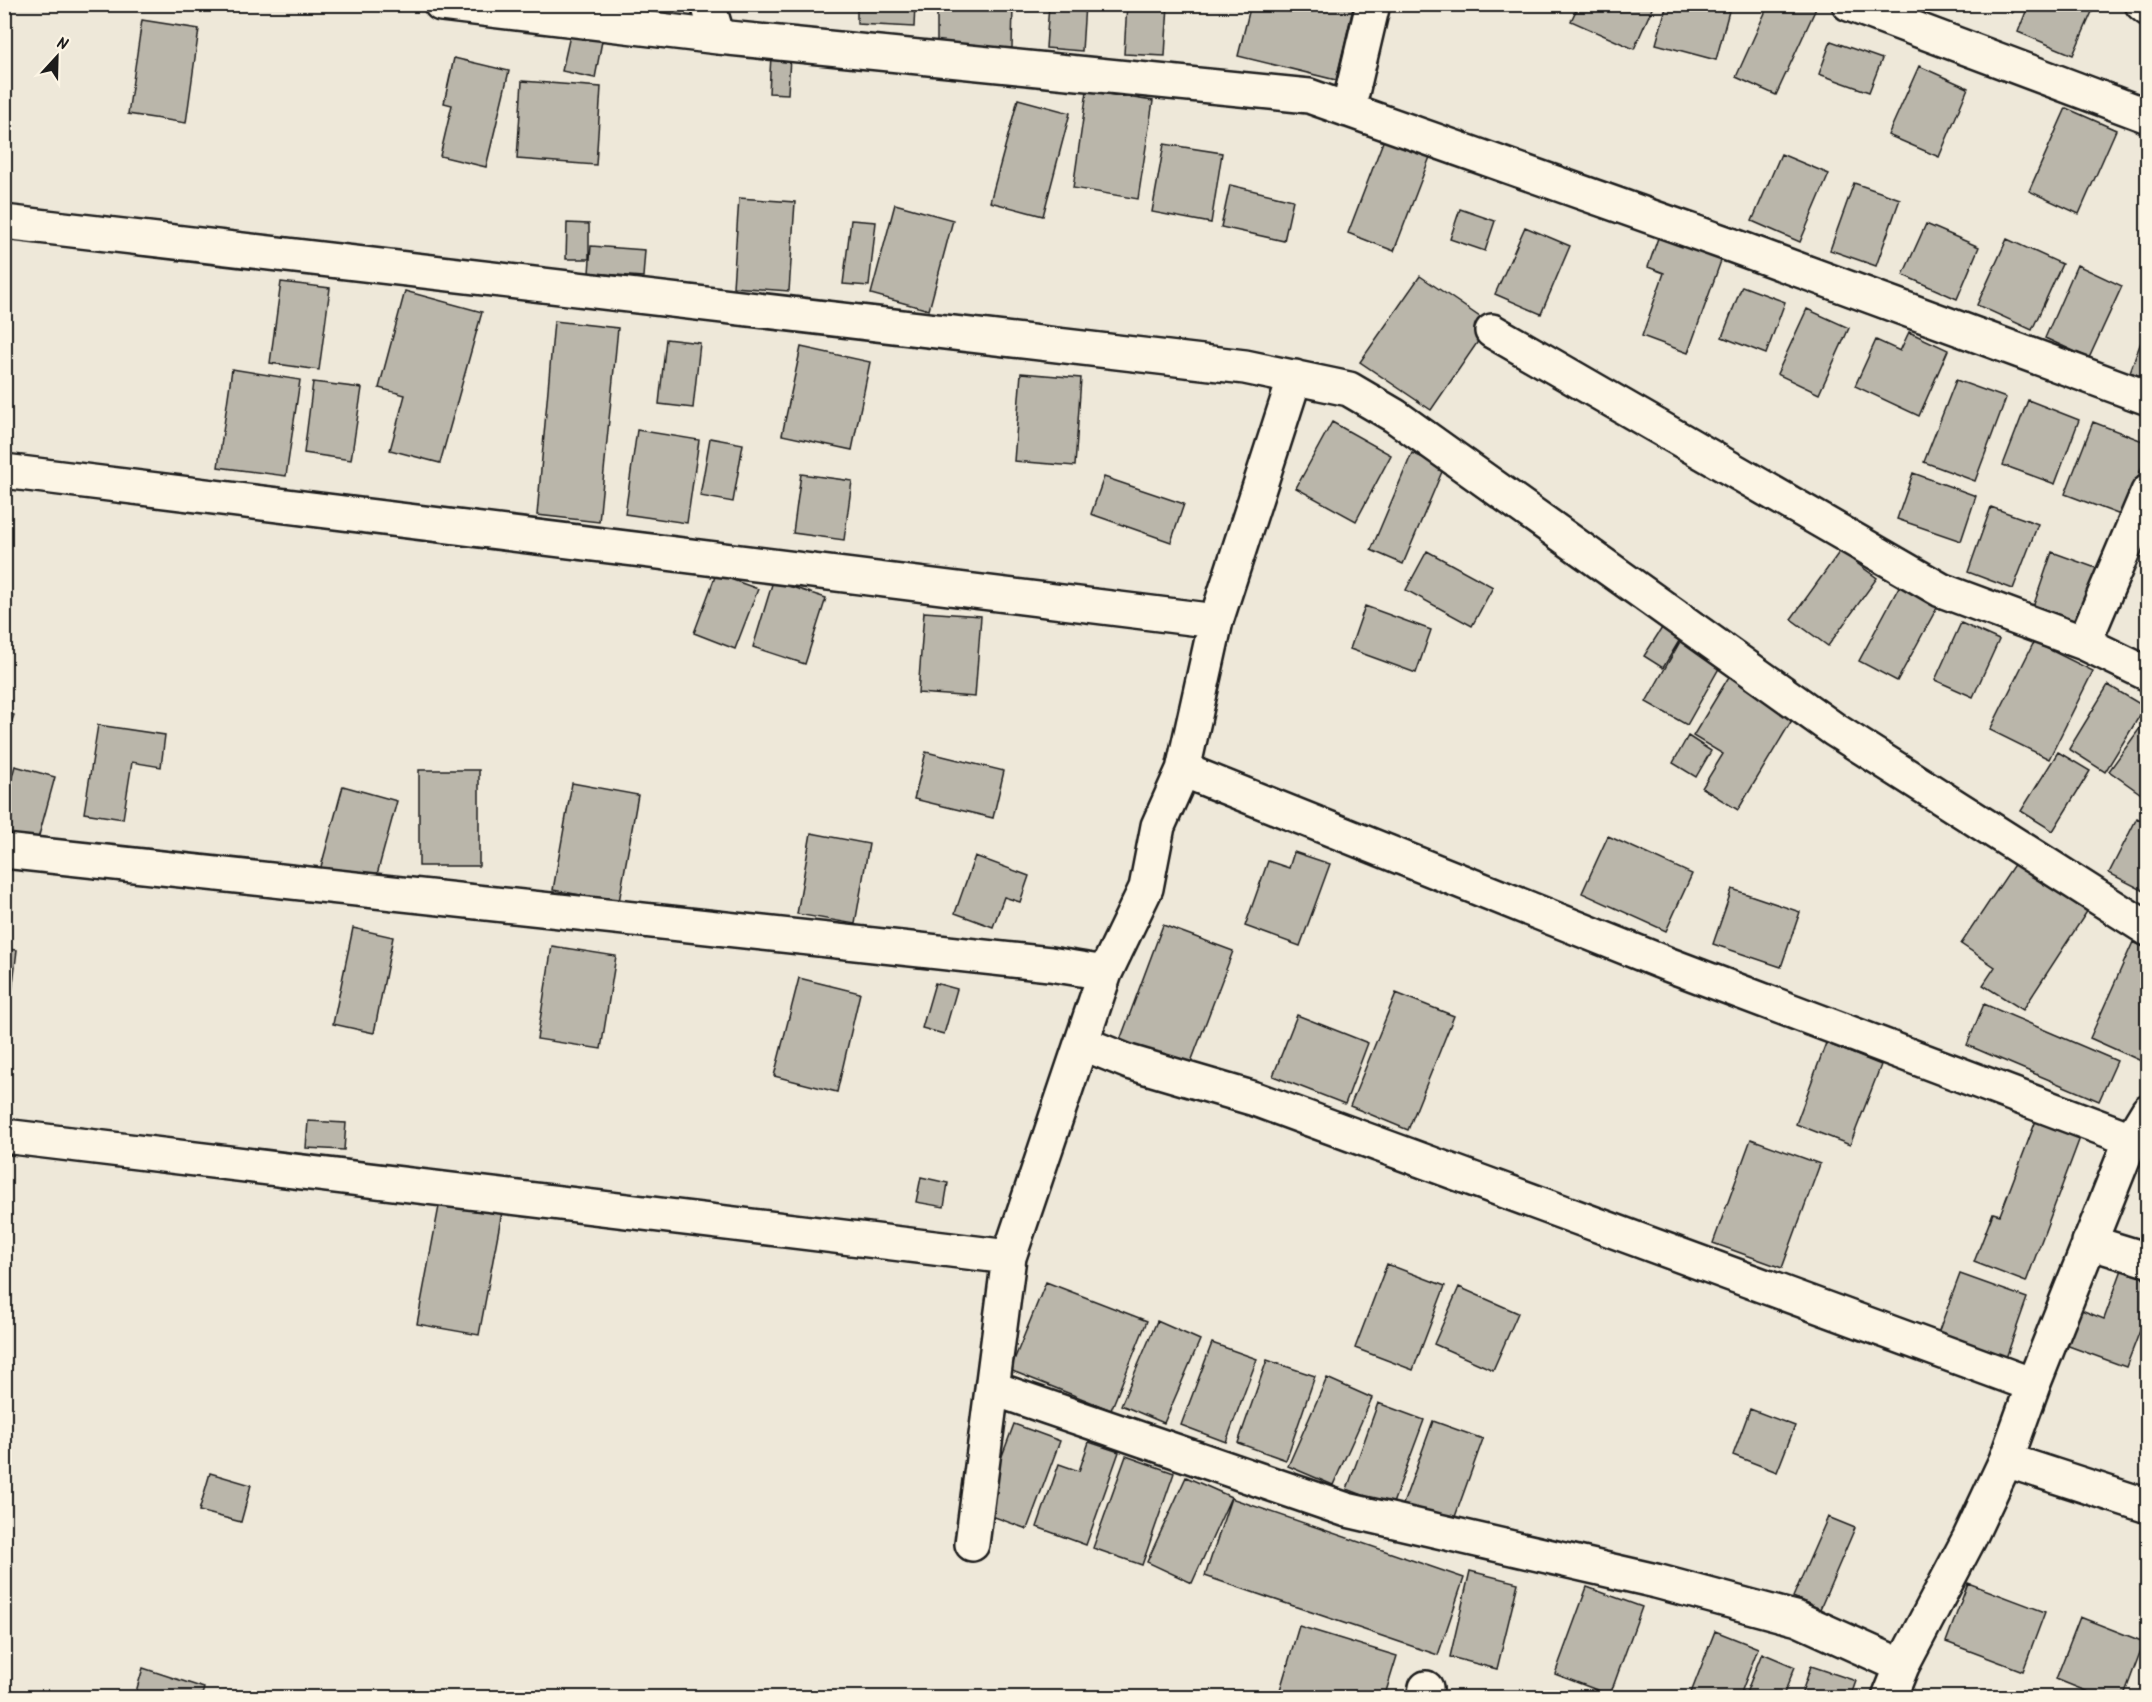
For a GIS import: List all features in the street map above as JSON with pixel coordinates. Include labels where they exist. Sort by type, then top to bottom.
[{"type":"street","points":[[441,4],[718,38],[1309,96],[1745,250],[2148,398]]},
{"type":"street","points":[[708,4],[718,38]]},
{"type":"street","points":[[1348,110],[1373,4]]},
{"type":"street","points":[[1849,4],[2148,116]]},
{"type":"street","points":[[2142,4],[2148,9]]},
{"type":"street","points":[[4,222],[1233,366],[1349,389],[1395,416],[1835,730],[2148,929]]},
{"type":"street","points":[[1492,331],[1941,590],[2085,643],[2148,674]]},
{"type":"street","points":[[972,1544],[1009,1257],[1105,973],[1146,888],[1158,826],[1183,770],[1216,621],[1295,377]]},
{"type":"street","points":[[4,471],[1216,621]]},
{"type":"street","points":[[2085,643],[2148,492]]},
{"type":"street","points":[[1183,770],[1667,964],[2131,1139]]},
{"type":"street","points":[[4,851],[1050,964],[1105,973]]},
{"type":"street","points":[[1082,1043],[1129,1062],[1255,1099],[2032,1385]]},
{"type":"street","points":[[1889,1698],[1902,1666],[1969,1539],[2006,1460],[2032,1385],[2089,1242],[2131,1139],[2148,1111]]},
{"type":"street","points":[[4,1136],[1009,1257]]},
{"type":"street","points":[[2089,1242],[2148,1260]]},
{"type":"street","points":[[992,1388],[1347,1510],[1656,1581],[1798,1619],[1902,1666]]},
{"type":"street","points":[[2006,1460],[2148,1506]]},
{"type":"building","points":[[857,4],[915,4],[914,27],[857,24]]},
{"type":"building","points":[[937,4],[1013,5],[1012,48],[937,46]]},
{"type":"building","points":[[1049,4],[1085,4],[1082,51],[1046,48]]},
{"type":"building","points":[[1127,4],[1168,4],[1165,56],[1124,54]]},
{"type":"building","points":[[1251,4],[1354,4],[1336,80],[1238,56]]},
{"type":"building","points":[[1579,4],[1654,4],[1634,49],[1571,21]]},
{"type":"building","points":[[1667,4],[1705,4],[1729,11],[1716,60],[1656,44]]},
{"type":"building","points":[[1769,4],[1818,4],[1776,95],[1736,77]]},
{"type":"building","points":[[1991,4],[2015,4],[2012,13]]},
{"type":"building","points":[[2029,4],[2095,5],[2073,55],[2018,32]]},
{"type":"building","points":[[142,20],[199,29],[186,123],[128,114]]},
{"type":"building","points":[[570,35],[602,41],[595,78],[562,71]]},
{"type":"building","points":[[1831,41],[1882,59],[1869,92],[1819,74]]},
{"type":"building","points":[[771,55],[790,56],[788,94],[769,93]]},
{"type":"building","points":[[454,58],[509,71],[486,167],[440,156],[452,105],[444,103]]},
{"type":"building","points":[[1919,66],[1968,88],[1939,157],[1888,135]]},
{"type":"building","points":[[522,81],[601,87],[596,165],[517,159]]},
{"type":"building","points":[[1087,91],[1153,101],[1138,199],[1073,188]]},
{"type":"building","points":[[1018,99],[1070,113],[1043,216],[990,202]]},
{"type":"building","points":[[2066,108],[2116,130],[2079,214],[2029,191]]},
{"type":"building","points":[[1384,139],[1430,157],[1394,251],[1348,233]]},
{"type":"building","points":[[1164,144],[1222,153],[1211,223],[1152,212]]},
{"type":"building","points":[[1781,154],[1829,174],[1800,242],[1752,221]]},
{"type":"building","points":[[1854,183],[1900,199],[1876,266],[1830,250]]},
{"type":"building","points":[[1230,185],[1293,200],[1284,241],[1221,227]]},
{"type":"building","points":[[739,198],[795,202],[789,291],[733,287]]},
{"type":"building","points":[[895,204],[953,220],[929,310],[871,294]]},
{"type":"building","points":[[1460,209],[1495,221],[1485,251],[1450,239]]},
{"type":"building","points":[[851,220],[876,222],[869,286],[843,284]]},
{"type":"building","points":[[567,223],[589,224],[589,259],[566,259]]},
{"type":"building","points":[[1926,224],[1979,247],[1957,299],[1903,275]]},
{"type":"building","points":[[1525,227],[1570,246],[1541,314],[1495,294]]},
{"type":"building","points":[[1659,235],[1722,258],[1688,353],[1642,336],[1664,273],[1648,267]]},
{"type":"building","points":[[2007,239],[2062,264],[2032,330],[1977,305]]},
{"type":"building","points":[[591,246],[645,250],[643,277],[589,273]]},
{"type":"building","points":[[2077,265],[2122,286],[2089,358],[2045,338]]},
{"type":"building","points":[[1420,276],[1490,324],[1431,410],[1360,362]]},
{"type":"building","points":[[281,282],[330,288],[319,370],[270,363]]},
{"type":"building","points":[[1742,286],[1785,302],[1766,354],[1722,337]]},
{"type":"building","points":[[405,291],[482,312],[440,463],[390,450],[405,395],[379,388]]},
{"type":"building","points":[[1807,309],[1849,328],[1819,394],[1777,374]]},
{"type":"building","points":[[554,321],[618,328],[599,522],[537,515]]},
{"type":"building","points":[[2148,323],[2148,379],[2130,372]]},
{"type":"building","points":[[1909,332],[1948,350],[1919,416],[1855,386],[1876,340],[1900,351]]},
{"type":"building","points":[[666,339],[700,343],[693,408],[659,404]]},
{"type":"building","points":[[801,347],[870,362],[852,450],[782,435]]},
{"type":"building","points":[[232,369],[300,380],[286,476],[218,467]]},
{"type":"building","points":[[1021,373],[1081,378],[1075,466],[1014,461]]},
{"type":"building","points":[[1956,380],[2006,398],[1975,481],[1924,462]]},
{"type":"building","points":[[313,382],[362,388],[351,460],[304,453]]},
{"type":"building","points":[[2028,400],[2079,420],[2055,484],[2003,465]]},
{"type":"building","points":[[1332,422],[1391,455],[1356,521],[1296,488]]},
{"type":"building","points":[[2093,422],[2148,443],[2148,451],[2123,516],[2065,494]]},
{"type":"building","points":[[637,430],[699,440],[687,523],[625,514]]},
{"type":"building","points":[[710,438],[743,444],[733,502],[700,496]]},
{"type":"building","points":[[1412,453],[1444,467],[1403,564],[1371,550]]},
{"type":"building","points":[[1913,473],[1976,496],[1961,541],[1897,519]]},
{"type":"building","points":[[801,474],[852,481],[844,540],[793,533]]},
{"type":"building","points":[[1104,477],[1184,504],[1171,542],[1091,514]]},
{"type":"building","points":[[1991,507],[2038,524],[2013,589],[1968,572]]},
{"type":"building","points":[[1427,551],[1493,587],[1472,626],[1406,590]]},
{"type":"building","points":[[1840,551],[1877,578],[1828,646],[1791,619]]},
{"type":"building","points":[[2052,552],[2104,571],[2085,628],[2032,610]]},
{"type":"building","points":[[716,574],[758,589],[735,649],[694,633]]},
{"type":"building","points":[[773,581],[826,598],[805,664],[753,647]]},
{"type":"building","points":[[1901,583],[1939,604],[1897,681],[1859,661]]},
{"type":"building","points":[[1365,606],[1431,630],[1416,673],[1350,649]]},
{"type":"building","points":[[924,612],[981,616],[975,697],[918,693]]},
{"type":"building","points":[[1667,620],[1685,631],[1663,668],[1644,656]]},
{"type":"building","points":[[1961,623],[1999,640],[1973,697],[1935,680]]},
{"type":"building","points":[[1681,640],[1722,663],[1687,725],[1646,702]]},
{"type":"building","points":[[2034,642],[2093,671],[2049,759],[1990,730]]},
{"type":"building","points":[[1733,670],[1798,710],[1738,810],[1702,788],[1723,754],[1693,736]]},
{"type":"building","points":[[2108,685],[2145,707],[2105,772],[2069,749]]},
{"type":"building","points":[[4,712],[14,715],[4,742]]},
{"type":"building","points":[[2148,717],[2148,791],[2144,796],[2109,771]]},
{"type":"building","points":[[98,725],[165,735],[161,767],[132,762],[123,819],[84,813]]},
{"type":"building","points":[[1688,736],[1711,751],[1696,777],[1673,763]]},
{"type":"building","points":[[926,752],[1004,771],[993,818],[914,799]]},
{"type":"building","points":[[2058,752],[2090,771],[2053,831],[2021,811]]},
{"type":"building","points":[[15,766],[55,777],[35,850],[4,842],[4,805]]},
{"type":"building","points":[[419,770],[479,770],[479,866],[419,866]]},
{"type":"building","points":[[572,783],[638,795],[619,902],[553,890]]},
{"type":"building","points":[[343,786],[397,801],[373,889],[319,874]]},
{"type":"building","points":[[2137,818],[2148,823],[2148,893],[2109,873]]},
{"type":"building","points":[[811,833],[869,844],[855,924],[797,914]]},
{"type":"building","points":[[1608,836],[1692,874],[1666,931],[1582,893]]},
{"type":"building","points":[[1294,852],[1330,864],[1300,946],[1245,926],[1268,861],[1289,868]]},
{"type":"building","points":[[975,856],[1029,876],[1020,902],[1004,897],[993,927],[955,913]]},
{"type":"building","points":[[2015,863],[2088,910],[2023,1010],[1983,985],[1995,967],[1961,944]]},
{"type":"building","points":[[1732,889],[1800,912],[1781,967],[1713,944]]},
{"type":"building","points":[[1163,925],[1233,951],[1188,1070],[1119,1043]]},
{"type":"building","points":[[353,928],[393,937],[374,1033],[333,1024]]},
{"type":"building","points":[[2133,942],[2148,949],[2148,1064],[2090,1038]]},
{"type":"building","points":[[552,946],[616,956],[601,1049],[537,1039]]},
{"type":"building","points":[[4,949],[17,950],[12,992],[4,991]]},
{"type":"building","points":[[799,978],[860,993],[837,1092],[774,1076]]},
{"type":"building","points":[[935,983],[957,989],[944,1034],[922,1028]]},
{"type":"building","points":[[1396,993],[1454,1016],[1408,1130],[1350,1106]]},
{"type":"building","points":[[1984,1004],[2117,1061],[2099,1101],[1967,1045]]},
{"type":"building","points":[[1297,1015],[1368,1043],[1345,1104],[1273,1076]]},
{"type":"building","points":[[1826,1043],[1881,1065],[1850,1145],[1796,1124]]},
{"type":"building","points":[[2040,1110],[2084,1127],[2026,1282],[1974,1262],[1993,1213],[2000,1215]]},
{"type":"building","points":[[308,1121],[346,1123],[344,1150],[306,1148]]},
{"type":"building","points":[[1751,1139],[1820,1164],[1782,1268],[1713,1243]]},
{"type":"building","points":[[921,1177],[948,1183],[944,1207],[916,1202]]},
{"type":"building","points":[[440,1201],[502,1212],[479,1335],[417,1324]]},
{"type":"building","points":[[1387,1264],[1445,1286],[1413,1370],[1355,1348]]},
{"type":"building","points":[[2124,1264],[2148,1273],[2148,1310],[2126,1367],[2055,1341],[2069,1305],[2104,1319]]},
{"type":"building","points":[[1960,1274],[2027,1298],[2006,1358],[1938,1333]]},
{"type":"building","points":[[1046,1282],[1147,1321],[1111,1410],[1010,1370]]},
{"type":"building","points":[[1459,1287],[1518,1313],[1493,1370],[1434,1344]]},
{"type":"building","points":[[1157,1321],[1200,1340],[1164,1423],[1121,1405]]},
{"type":"building","points":[[1212,1343],[1257,1359],[1226,1442],[1181,1425]]},
{"type":"building","points":[[1267,1360],[1315,1376],[1286,1460],[1238,1443]]},
{"type":"building","points":[[1327,1378],[1372,1398],[1333,1485],[1288,1466]]},
{"type":"building","points":[[1378,1403],[1424,1420],[1392,1506],[1347,1489]]},
{"type":"building","points":[[1750,1409],[1795,1426],[1777,1472],[1733,1455]]},
{"type":"building","points":[[1433,1421],[1483,1439],[1452,1525],[1402,1507]]},
{"type":"building","points":[[1014,1424],[1060,1441],[1027,1529],[981,1512]]},
{"type":"building","points":[[1089,1442],[1119,1452],[1086,1545],[1037,1527],[1059,1464],[1079,1471]]},
{"type":"building","points":[[1126,1456],[1174,1473],[1142,1565],[1093,1548]]},
{"type":"building","points":[[210,1473],[251,1485],[241,1522],[199,1511]]},
{"type":"building","points":[[1186,1477],[1231,1497],[1192,1583],[1147,1562]]},
{"type":"building","points":[[1231,1498],[1464,1578],[1438,1655],[1205,1576]]},
{"type":"building","points":[[1828,1517],[1855,1528],[1820,1609],[1793,1597]]},
{"type":"building","points":[[1470,1571],[1518,1583],[1497,1669],[1450,1657]]},
{"type":"building","points":[[1968,1583],[2045,1612],[2023,1671],[1946,1642]]},
{"type":"building","points":[[1587,1587],[1642,1607],[1610,1695],[1555,1674]]},
{"type":"building","points":[[2080,1617],[2144,1642],[2123,1698],[2103,1698],[2056,1679]]},
{"type":"building","points":[[1299,1626],[1397,1656],[1384,1698],[1307,1698],[1280,1690]]},
{"type":"building","points":[[1715,1631],[1758,1648],[1739,1698],[1689,1698]]},
{"type":"building","points":[[1762,1653],[1795,1667],[1782,1698],[1744,1698]]},
{"type":"building","points":[[1811,1666],[1856,1681],[1850,1698],[1800,1698]]},
{"type":"building","points":[[143,1668],[204,1688],[201,1698],[142,1698],[135,1695]]}]
